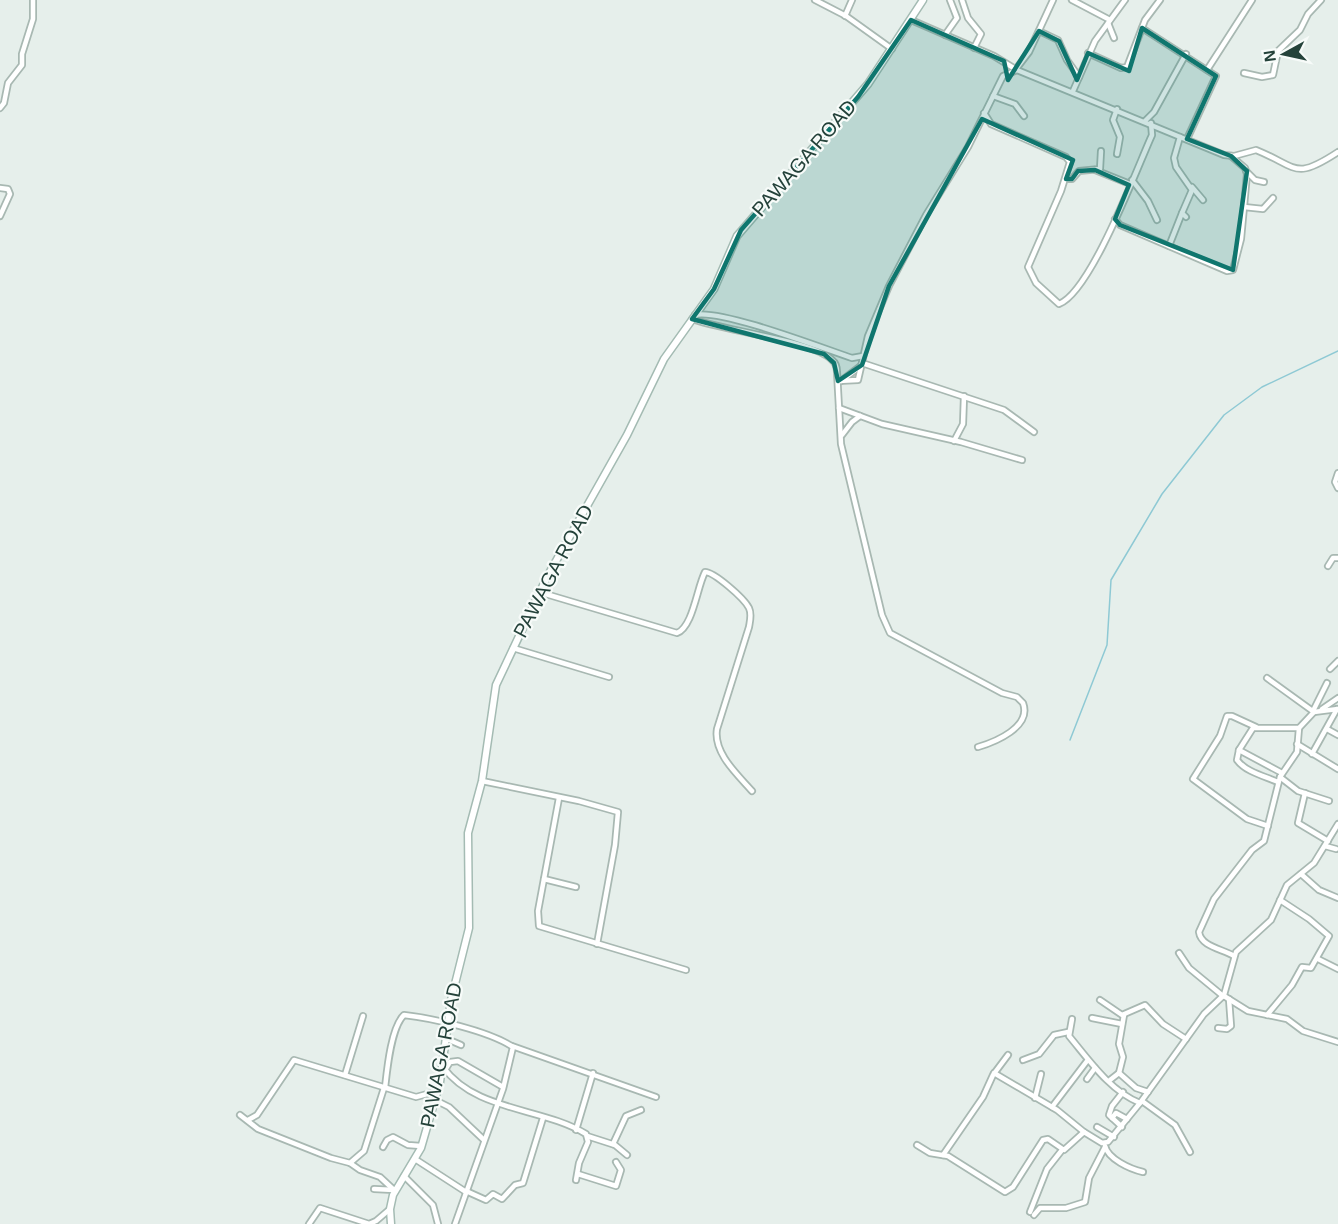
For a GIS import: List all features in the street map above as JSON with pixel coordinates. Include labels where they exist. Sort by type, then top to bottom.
[{"type":"main road","name":"PAWAGA ROAD","points":[[392,1224],[390,1209],[394,1191],[415,1160],[421,1146],[444,1069],[451,1000],[469,928],[468,833],[482,781],[494,693],[513,648],[539,592],[627,435],[664,359],[714,289],[741,230],[848,109],[892,49],[923,0]]},
{"type":"street","points":[[0,108],[4,103],[8,83],[22,65],[22,54],[33,19],[33,0]]},
{"type":"street","points":[[815,0],[845,16],[892,49]]},
{"type":"street","points":[[845,16],[852,0]]},
{"type":"street","points":[[945,35],[957,18],[950,0]]},
{"type":"street","points":[[962,0],[969,18],[981,34],[974,48]]},
{"type":"street","points":[[1004,75],[1017,69],[1026,58],[1053,0]]},
{"type":"street","points":[[1071,0],[1109,21],[1114,38]]},
{"type":"street","points":[[1073,91],[1088,53],[1125,0]]},
{"type":"street","points":[[1088,53],[1121,68],[1127,67],[1142,28],[1160,0]]},
{"type":"street","points":[[1207,70],[1252,0]]},
{"type":"street","points":[[1244,73],[1263,77],[1266,74],[1274,75],[1278,51],[1300,30],[1311,9],[1321,0]]},
{"type":"street","points":[[911,20],[1004,61],[1017,69],[1231,156],[1255,180],[1264,182]]},
{"type":"street","points":[[1142,28],[1185,54],[1216,79],[1187,139]]},
{"type":"street","points":[[1040,31],[1058,40],[1067,60],[1079,77]]},
{"type":"street","points":[[1145,121],[1154,112],[1185,54]]},
{"type":"street","points":[[839,381],[858,380],[878,310],[926,216],[968,147],[1004,75],[1004,61]]},
{"type":"street","points":[[993,96],[1015,104],[1024,116]]},
{"type":"street","points":[[1117,109],[1113,120],[1120,137],[1117,153]]},
{"type":"street","points":[[984,112],[991,123],[1066,157],[1071,165],[1028,267],[1030,276],[1056,303],[1065,301],[1084,276],[1115,219],[1152,135],[1151,123]]},
{"type":"street","points":[[1180,137],[1174,158],[1175,164],[1203,200]]},
{"type":"street","points":[[1231,156],[1256,150],[1284,165],[1306,170],[1338,152]]},
{"type":"street","points":[[1066,179],[1072,180],[1079,171],[1101,168],[1101,151]]},
{"type":"street","points":[[1095,170],[1131,182],[1148,201],[1157,220]]},
{"type":"street","points":[[1115,219],[1120,225],[1168,246],[1227,271],[1233,270],[1238,260],[1247,172]]},
{"type":"street","points":[[1168,246],[1184,215],[1192,187]]},
{"type":"street","points":[[0,188],[8,189],[10,196],[0,216]]},
{"type":"street","points":[[1244,207],[1263,209],[1273,198]]},
{"type":"street","points":[[693,317],[701,313],[735,321],[862,361],[1004,410],[1034,432]]},
{"type":"street","points":[[693,317],[804,347],[824,354],[834,363],[839,381],[840,437],[882,615],[890,633],[1002,693],[1017,697],[1023,703],[1023,714],[1008,735],[978,747]]},
{"type":"street","points":[[839,381],[862,361]]},
{"type":"street","points":[[954,441],[963,424],[964,396]]},
{"type":"street","points":[[839,408],[852,411],[860,416],[1022,460]]},
{"type":"street","points":[[840,437],[860,416]]},
{"type":"street","points":[[1338,473],[1335,482],[1338,488]]},
{"type":"street","points":[[1328,566],[1333,558],[1338,558]]},
{"type":"street","points":[[539,592],[677,633],[682,631],[687,621],[705,572],[712,573],[729,588],[748,606],[750,619],[716,735],[728,762],[752,791]]},
{"type":"street","points":[[513,648],[609,677]]},
{"type":"street","points":[[1329,669],[1338,662]]},
{"type":"street","points":[[1267,678],[1316,711],[1337,709]]},
{"type":"street","points":[[1316,711],[1327,683]]},
{"type":"street","points":[[1234,956],[1208,945],[1200,938],[1199,932],[1214,899],[1252,850],[1264,840],[1280,777],[1295,757],[1299,728],[1316,711],[1338,698]]},
{"type":"street","points":[[1312,754],[1337,709]]},
{"type":"street","points":[[1268,825],[1247,819],[1193,779],[1220,736],[1227,716],[1256,727],[1299,728]]},
{"type":"street","points":[[1256,727],[1251,730],[1239,750],[1237,759],[1253,773],[1280,777]]},
{"type":"street","points":[[1327,729],[1338,735]]},
{"type":"street","points":[[1297,744],[1338,769]]},
{"type":"street","points":[[1239,750],[1294,789],[1329,801]]},
{"type":"street","points":[[482,781],[615,810],[619,814],[597,944]]},
{"type":"street","points":[[1305,793],[1299,825],[1336,849]]},
{"type":"street","points":[[559,798],[538,911],[539,926],[686,970]]},
{"type":"street","points":[[1084,1132],[1069,1148],[1062,1150],[1047,1169],[1032,1214],[1040,1208],[1066,1208],[1085,1202],[1089,1178],[1105,1145],[1141,1102],[1206,1011],[1223,996],[1234,956],[1240,947],[1271,920],[1287,885],[1314,863],[1338,824]]},
{"type":"street","points":[[1300,874],[1319,890],[1338,898]]},
{"type":"street","points":[[544,879],[576,887]]},
{"type":"street","points":[[1267,1015],[1292,986],[1302,967],[1311,968],[1328,934],[1280,900]]},
{"type":"street","points":[[1179,953],[1189,968],[1223,996],[1248,1011],[1287,1018],[1303,1031],[1338,1042]]},
{"type":"street","points":[[1318,958],[1338,969]]},
{"type":"street","points":[[1218,1028],[1227,1029],[1231,1026],[1229,999]]},
{"type":"street","points":[[1100,1000],[1113,1011],[1124,1015]]},
{"type":"street","points":[[1110,1080],[1119,1073],[1123,1057],[1119,1044],[1124,1015],[1138,1006],[1145,1005],[1163,1024],[1186,1039]]},
{"type":"street","points":[[345,1075],[363,1016]]},
{"type":"street","points":[[351,1163],[364,1151],[385,1088],[389,1058],[401,1017],[420,1016],[459,1026],[656,1097]]},
{"type":"street","points":[[1092,1018],[1122,1024]]},
{"type":"street","points":[[1068,1032],[1072,1019]]},
{"type":"street","points":[[1023,1060],[1039,1054],[1054,1035],[1068,1032]]},
{"type":"street","points":[[1068,1032],[1087,1061],[1095,1068],[1123,1092],[1175,1125],[1184,1137],[1185,1146],[1190,1152]]},
{"type":"street","points":[[447,1039],[461,1045]]},
{"type":"street","points":[[455,1224],[498,1103],[513,1054],[512,1046]]},
{"type":"street","points":[[943,1155],[983,1097],[994,1073],[1008,1055]]},
{"type":"street","points":[[248,1120],[255,1117],[294,1060],[420,1097],[438,1091]]},
{"type":"street","points":[[503,1087],[458,1061],[450,1062],[444,1069],[473,1092],[613,1144],[627,1155]]},
{"type":"street","points":[[1052,1107],[1087,1061]]},
{"type":"street","points":[[1087,1079],[1095,1068]]},
{"type":"street","points":[[576,1130],[593,1073]]},
{"type":"street","points":[[994,1073],[1052,1107],[1105,1145],[1107,1152],[1121,1162],[1143,1172]]},
{"type":"street","points":[[1119,1073],[1136,1088],[1148,1092]]},
{"type":"street","points":[[1035,1098],[1041,1074]]},
{"type":"street","points":[[1122,1127],[1112,1118],[1110,1109],[1123,1092]]},
{"type":"street","points":[[435,1100],[447,1106],[484,1140]]},
{"type":"street","points":[[613,1144],[626,1116],[641,1110]]},
{"type":"street","points":[[1112,1118],[1118,1113],[1127,1119]]},
{"type":"street","points":[[240,1115],[266,1132],[309,1147],[331,1158],[351,1163],[380,1178],[394,1191]]},
{"type":"street","points":[[415,1160],[466,1192],[486,1200],[494,1194],[502,1199],[515,1185],[523,1183],[543,1118]]},
{"type":"street","points":[[1097,1127],[1114,1137]]},
{"type":"street","points":[[576,1180],[579,1163],[588,1142],[587,1136]]},
{"type":"street","points":[[383,1147],[393,1137],[408,1145],[421,1146]]},
{"type":"street","points":[[917,1145],[930,1153],[943,1155],[1005,1192],[1013,1187],[1043,1140],[1048,1139],[1062,1150]]},
{"type":"street","points":[[578,1174],[616,1186],[621,1170],[616,1162]]},
{"type":"street","points":[[404,1176],[433,1205],[438,1224]]},
{"type":"street","points":[[374,1189],[394,1191]]},
{"type":"street","points":[[309,1224],[320,1208],[369,1224],[390,1209]]},
{"type":"highlighted area","points":[[911,20],[1004,61],[1008,80],[1039,31],[1059,41],[1077,80],[1088,53],[1129,71],[1142,28],[1216,76],[1187,139],[1231,156],[1247,171],[1233,270],[1120,225],[1115,219],[1129,185],[1095,170],[1078,171],[1072,179],[1066,179],[1073,160],[982,119],[889,286],[862,365],[838,381],[834,363],[824,354],[692,319],[714,289],[741,230],[858,97]]},
{"type":"waterway","points":[[1070,740],[1107,645],[1111,580],[1162,494],[1224,415],[1262,387],[1338,351]]}]
